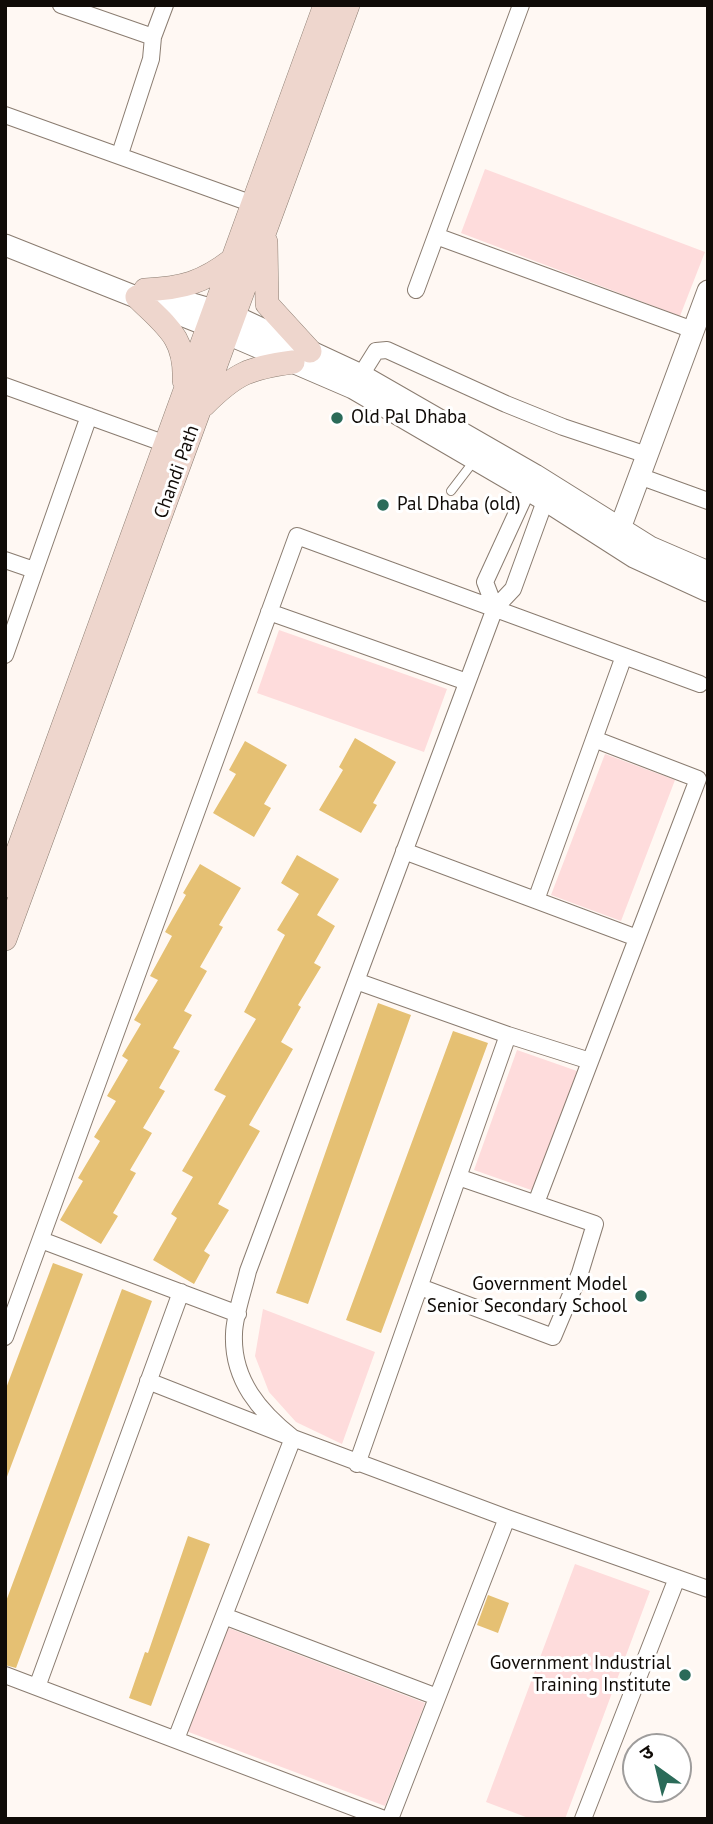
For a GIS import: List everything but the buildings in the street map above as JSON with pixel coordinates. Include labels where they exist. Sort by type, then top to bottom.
[{"type":"main road","name":"Chandi Path","points":[[221,321],[232,260],[325,5]]},
{"type":"main road","name":"Chandi Path","points":[[5,939],[221,321],[266,229],[348,5]]},
{"type":"main road","points":[[232,260],[215,274],[189,285],[141,293],[179,342],[192,402],[242,373],[301,357],[267,304],[266,229]]},
{"type":"main road","name":"Chandi Path","points":[[5,886],[166,444],[192,402]]},
{"type":"street","points":[[61,5],[153,37]]},
{"type":"street","points":[[120,154],[151,59],[153,37],[165,5]]},
{"type":"street","points":[[416,290],[521,5]]},
{"type":"street","points":[[5,114],[253,204]]},
{"type":"street","points":[[436,236],[693,330]]},
{"type":"street","points":[[5,245],[221,321],[357,381],[617,536],[708,572]]},
{"type":"street","points":[[617,536],[708,291]]},
{"type":"street","points":[[357,381],[376,351],[387,350],[529,413],[647,455]]},
{"type":"street","points":[[5,386],[166,444]]},
{"type":"street","points":[[5,654],[89,416]]},
{"type":"street","points":[[639,476],[708,501]]},
{"type":"street","points":[[293,1438],[268,1419],[250,1395],[236,1362],[233,1333],[248,1271],[495,608],[513,589],[539,488]]},
{"type":"street","points":[[495,608],[485,582],[539,488]]},
{"type":"street","points":[[5,1337],[297,536],[700,684]]},
{"type":"street","points":[[617,536],[634,557],[708,592]]},
{"type":"street","points":[[5,560],[34,570]]},
{"type":"street","points":[[269,612],[467,682]]},
{"type":"street","points":[[536,900],[624,656]]},
{"type":"street","points":[[536,1203],[698,779],[594,739]]},
{"type":"street","points":[[404,851],[637,938]]},
{"type":"street","points":[[356,981],[590,1061]]},
{"type":"street","points":[[357,1464],[509,1035]]},
{"type":"street","points":[[420,1287],[553,1337],[572,1295],[596,1224],[458,1177]]},
{"type":"street","points":[[41,1240],[238,1314]]},
{"type":"street","points":[[37,1687],[181,1292]]},
{"type":"street","points":[[148,1381],[357,1464],[708,1589]]},
{"type":"street","points":[[176,1739],[293,1438]]},
{"type":"street","points":[[390,1819],[507,1518]]},
{"type":"street","points":[[583,1819],[677,1578]]},
{"type":"street","points":[[224,1616],[437,1697]]},
{"type":"street","points":[[5,1675],[384,1819]]},
{"type":"lane","points":[[451,491],[479,453]]},
{"type":"shaded area","points":[[485,169],[705,252],[680,316],[461,233]]},
{"type":"shaded area","points":[[279,630],[447,689],[424,752],[257,693]]},
{"type":"shaded area","points":[[605,754],[675,780],[621,921],[551,895]]},
{"type":"shaded area","points":[[517,1050],[577,1071],[534,1191],[474,1170]]},
{"type":"shaded area","points":[[263,1309],[375,1352],[342,1444],[296,1422],[269,1392],[255,1356]]},
{"type":"shaded area","points":[[575,1564],[650,1591],[565,1819],[531,1819],[486,1802]]},
{"type":"shaded area","points":[[226,1627],[425,1703],[385,1806],[186,1731]]},
{"type":"place","name":"Old Pal Dhaba","points":[[337,418]]},
{"type":"place","name":"Pal Dhaba (old)","points":[[383,505]]},
{"type":"place","name":"Government Model Senior Secondary School","points":[[641,1296]]},
{"type":"place","name":"Government Industrial Training Institute","points":[[685,1675]]}]
